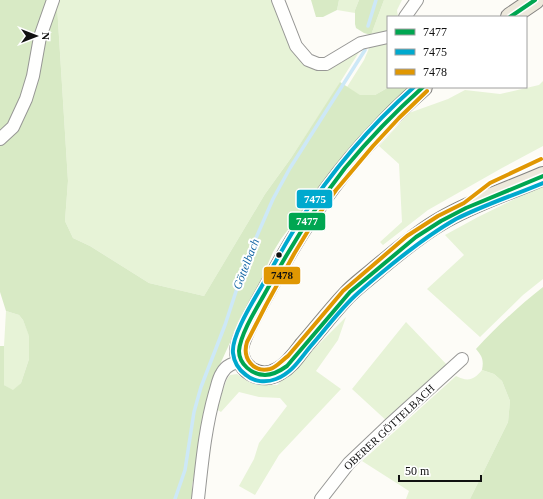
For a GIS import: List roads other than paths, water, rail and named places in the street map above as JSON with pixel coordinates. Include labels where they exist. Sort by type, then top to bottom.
[{"type":"main road","points":[[511,16],[535,0]]},
{"type":"main road","points":[[422,88],[377,132],[348,165],[320,201],[283,260],[243,336],[240,345],[239,352],[244,366],[247,369],[257,375],[264,376],[278,372],[292,360],[347,295],[411,241],[441,221],[467,208],[543,176]]},
{"type":"main road","points":[[467,208],[493,188],[523,172],[543,164]]},
{"type":"street","points":[[0,139],[13,127],[26,99],[40,37],[53,0]]},
{"type":"street","points":[[278,0],[296,46],[308,60],[318,64],[326,64],[361,43],[387,37]]},
{"type":"street","points":[[406,16],[417,0]]},
{"type":"street","name":"OBERER GÖTTELBACH","points":[[321,499],[349,463],[462,359]]},
{"type":"street","points":[[198,499],[205,436],[221,374],[227,367],[242,361]]},
{"type":"waterway","name":"Göttelbach","points":[[368,26],[376,0]]},
{"type":"waterway","name":"Göttelbach","points":[[175,499],[185,470],[194,412],[201,387],[225,325],[246,261],[273,199],[290,168],[365,50]]}]
